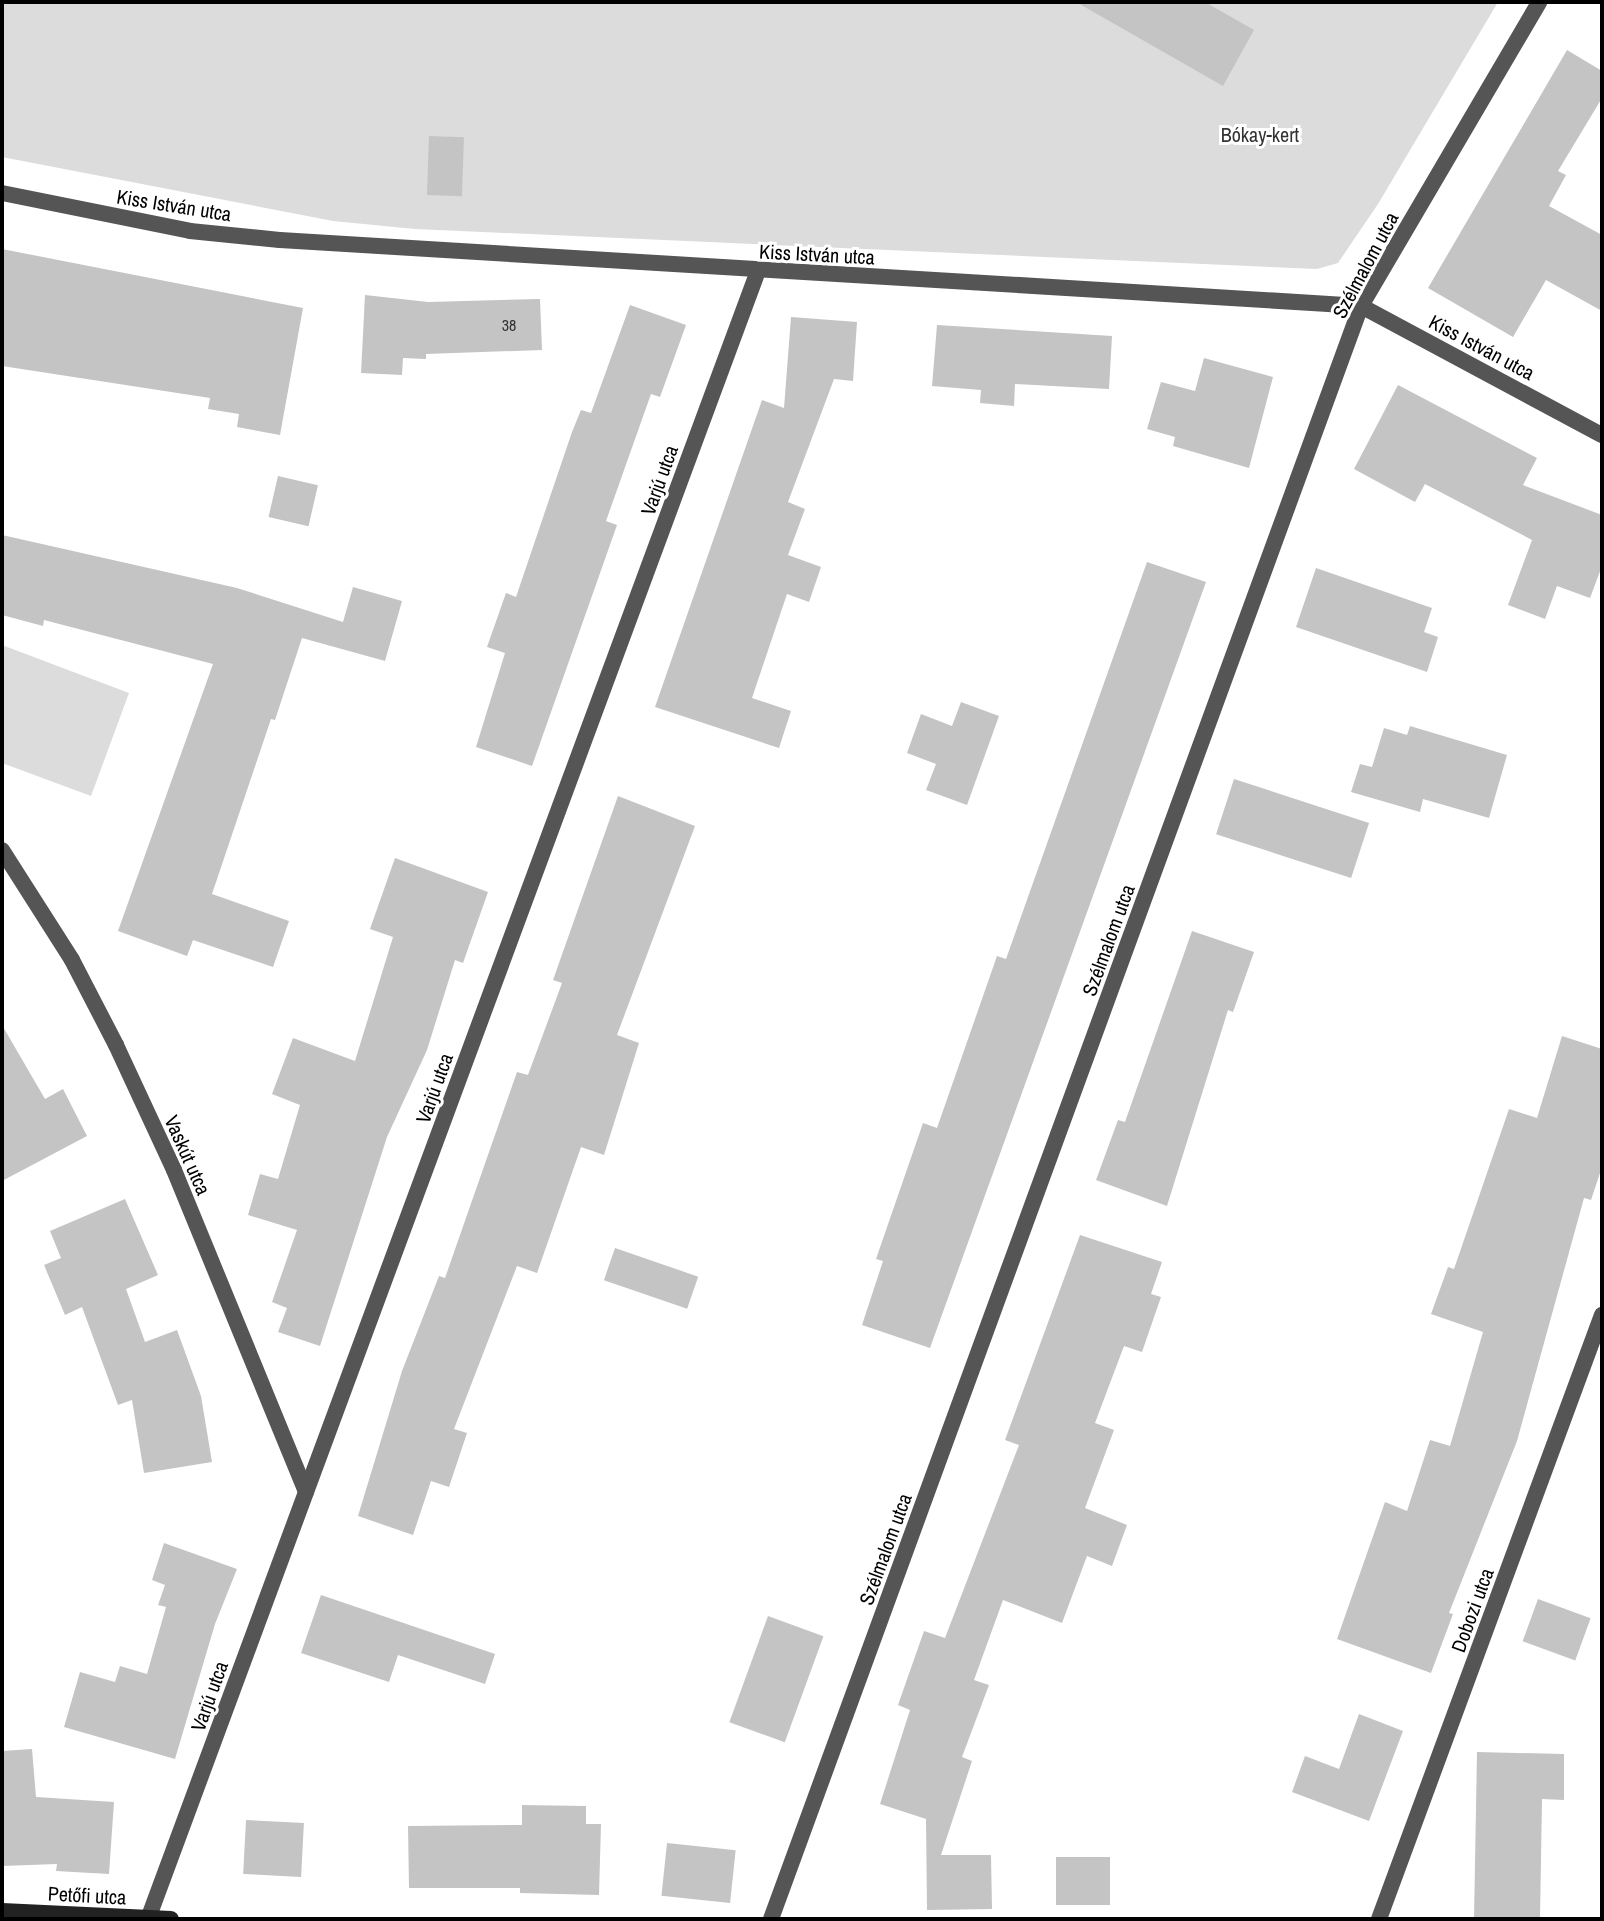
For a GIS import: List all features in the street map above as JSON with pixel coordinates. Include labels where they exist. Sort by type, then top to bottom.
[{"type":"main road","name":"Petőfi utca","points":[[2,1911],[171,1919]]},
{"type":"street","name":"Szélmalom utca","points":[[771,1919],[1361,306],[1539,2]]},
{"type":"street","name":"Kiss István utca","points":[[2,193],[190,231],[250,237],[758,271],[1361,306],[1602,435]]},
{"type":"street","name":"Varjú utca","points":[[148,1919],[758,271]]},
{"type":"street","name":"Vaskút utca","points":[[2,850],[72,960],[116,1045],[174,1170],[306,1492]]},
{"type":"street","name":"Dobozi utca","points":[[1379,1919],[1602,1315]]},
{"type":"green space","name":"Bókay-kert","points":[[2,2],[1498,2],[1378,204],[1338,263],[1317,269],[415,229],[333,221],[2,157]]},
{"type":"green space","points":[[2,645],[129,693],[91,796],[2,763]]},
{"type":"building","points":[[1076,2],[1205,2],[1254,30],[1223,86]]},
{"type":"building","points":[[1567,50],[1602,71],[1602,98],[1558,171],[1566,175],[1549,206],[1602,235],[1602,311],[1546,280],[1513,337],[1428,288]]},
{"type":"building","points":[[429,136],[464,137],[462,196],[427,195]]},
{"type":"building","points":[[2,249],[303,308],[280,435],[237,427],[239,414],[208,409],[210,398],[2,366]]},
{"type":"building","points":[[365,295],[428,302],[540,299],[542,350],[426,354],[426,359],[403,358],[402,375],[361,373]]},
{"type":"building","points":[[630,305],[686,325],[660,397],[651,394],[606,521],[617,525],[532,766],[476,747],[505,653],[487,647],[506,593],[516,597],[572,432],[581,410],[591,413]]},
{"type":"building","points":[[791,317],[857,322],[853,381],[834,379],[788,502],[805,509],[788,555],[821,567],[809,602],[787,594],[752,698],[791,711],[779,748],[655,707],[762,400],[784,408]]},
{"type":"building","points":[[937,325],[1112,336],[1109,389],[1015,384],[1014,406],[980,403],[981,390],[932,386]]},
{"type":"building","points":[[1204,358],[1273,377],[1249,468],[1173,446],[1175,437],[1147,429],[1161,382],[1195,391]]},
{"type":"building","points":[[1398,385],[1537,458],[1523,485],[1602,515],[1602,566],[1590,598],[1557,586],[1545,619],[1508,605],[1532,540],[1425,484],[1415,502],[1354,469]]},
{"type":"building","points":[[278,476],[318,485],[309,526],[269,517]]},
{"type":"building","points":[[2,535],[237,588],[343,622],[353,587],[402,601],[385,661],[302,638],[275,720],[271,719],[212,894],[289,921],[273,967],[193,940],[187,956],[118,931],[213,664],[44,620],[43,626],[2,615]]},
{"type":"building","points":[[1147,562],[1206,582],[930,1348],[862,1325],[883,1261],[876,1259],[923,1123],[937,1128],[997,956],[1006,959]]},
{"type":"building","points":[[1316,568],[1432,608],[1424,632],[1438,637],[1427,672],[1296,627]]},
{"type":"building","points":[[961,702],[999,716],[967,805],[926,790],[936,764],[907,753],[921,714],[952,726]]},
{"type":"building","points":[[1410,726],[1507,755],[1489,818],[1423,799],[1420,812],[1351,792],[1360,764],[1372,767],[1384,728],[1407,735]]},
{"type":"building","points":[[1234,779],[1369,823],[1351,878],[1216,834]]},
{"type":"building","points":[[618,796],[695,826],[617,1035],[639,1043],[604,1155],[581,1147],[537,1273],[517,1266],[454,1429],[467,1433],[449,1487],[431,1481],[413,1535],[358,1516],[402,1371],[439,1276],[445,1278],[517,1072],[528,1075],[562,983],[553,980]]},
{"type":"building","points":[[395,858],[488,892],[463,963],[455,960],[427,1050],[387,1137],[320,1346],[278,1332],[287,1308],[272,1302],[297,1230],[248,1215],[260,1174],[278,1179],[300,1105],[272,1094],[293,1038],[355,1061],[393,937],[370,929]]},
{"type":"building","points":[[1192,931],[1254,952],[1233,1012],[1228,1010],[1167,1206],[1096,1180],[1118,1120],[1125,1122]]},
{"type":"building","points":[[2,1025],[45,1099],[63,1089],[87,1136],[2,1181]]},
{"type":"building","points":[[1562,1036],[1602,1049],[1602,1167],[1591,1200],[1584,1198],[1517,1441],[1449,1613],[1453,1614],[1431,1673],[1337,1639],[1385,1502],[1407,1511],[1430,1440],[1450,1446],[1483,1332],[1431,1314],[1448,1267],[1454,1269],[1509,1109],[1537,1118]]},
{"type":"building","points":[[125,1199],[158,1275],[126,1289],[145,1342],[177,1330],[201,1396],[212,1462],[144,1473],[132,1400],[118,1405],[82,1307],[65,1315],[44,1265],[61,1258],[50,1231]]},
{"type":"building","points":[[1080,1235],[1162,1262],[1151,1294],[1161,1297],[1142,1352],[1124,1346],[1095,1423],[1114,1430],[1085,1508],[1127,1525],[1112,1566],[1087,1556],[1062,1623],[1003,1600],[974,1680],[989,1685],[962,1757],[972,1761],[941,1855],[991,1855],[992,1909],[927,1910],[926,1819],[880,1804],[910,1710],[898,1705],[924,1631],[945,1638],[1019,1445],[1005,1440]]},
{"type":"building","points":[[615,1248],[698,1277],[687,1309],[604,1280]]},
{"type":"building","points":[[164,1543],[237,1569],[215,1624],[175,1759],[64,1727],[80,1672],[115,1682],[120,1666],[147,1674],[166,1607],[158,1605],[165,1585],[152,1580]]},
{"type":"building","points":[[321,1595],[495,1654],[485,1684],[398,1655],[389,1682],[301,1653]]},
{"type":"building","points":[[1538,1599],[1591,1618],[1575,1660],[1523,1641]]},
{"type":"building","points":[[768,1616],[823,1636],[785,1742],[729,1722]]},
{"type":"building","points":[[1359,1714],[1403,1731],[1369,1821],[1292,1792],[1305,1756],[1339,1769]]},
{"type":"building","points":[[32,1749],[36,1797],[114,1802],[109,1874],[56,1871],[57,1864],[2,1866],[2,1751]]},
{"type":"building","points":[[1477,1752],[1564,1754],[1564,1800],[1542,1799],[1540,1919],[1474,1919]]},
{"type":"building","points":[[522,1805],[586,1806],[586,1824],[601,1824],[599,1895],[520,1893],[520,1888],[409,1888],[408,1826],[522,1825]]},
{"type":"building","points":[[246,1820],[304,1823],[301,1877],[243,1874]]},
{"type":"building","points":[[667,1843],[736,1850],[730,1903],[661,1896]]},
{"type":"building","points":[[1056,1857],[1110,1857],[1110,1905],[1056,1905]]}]
